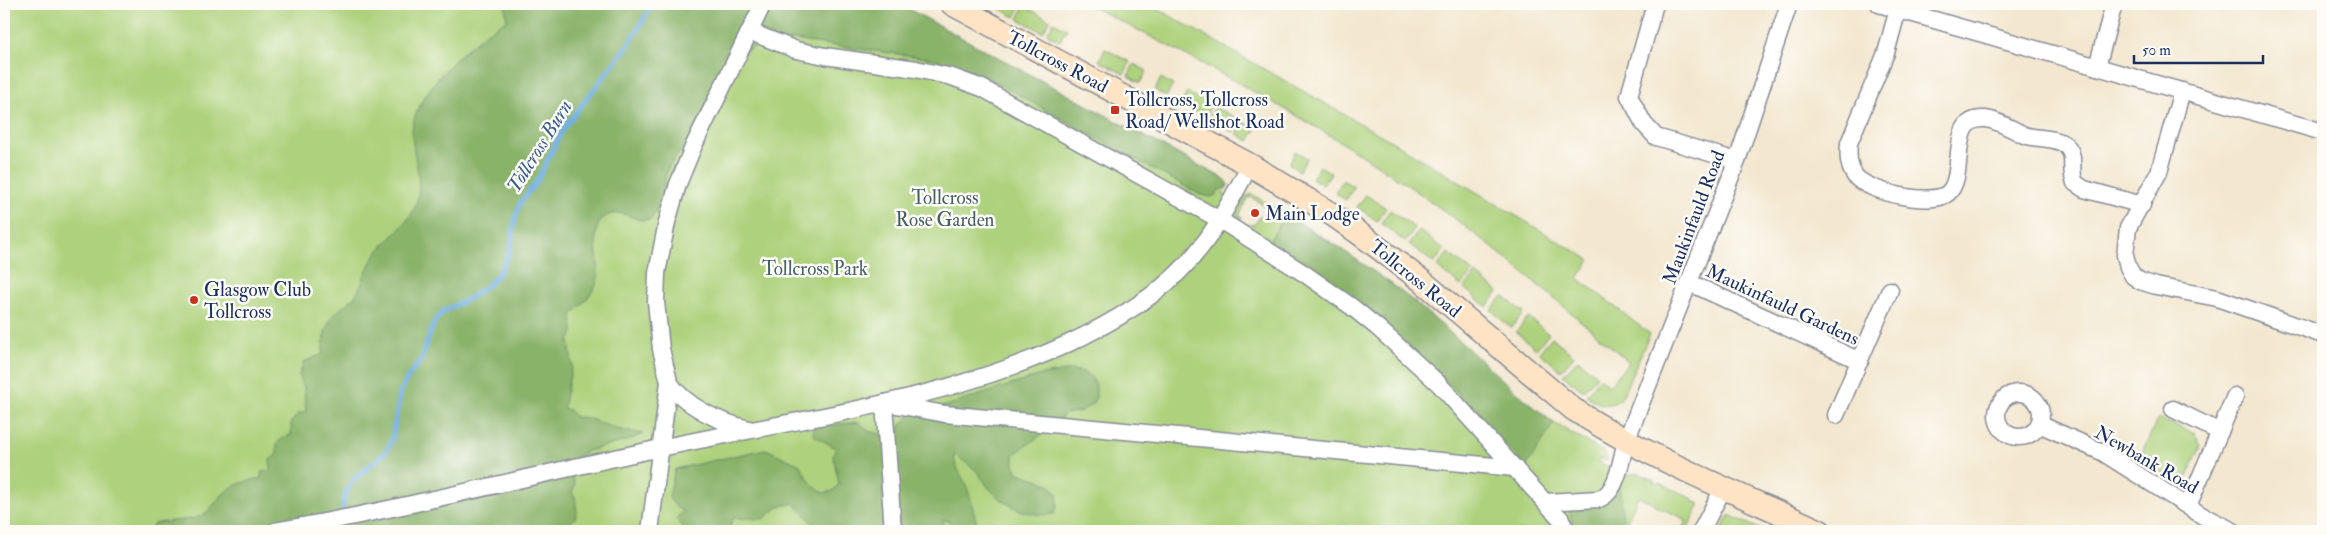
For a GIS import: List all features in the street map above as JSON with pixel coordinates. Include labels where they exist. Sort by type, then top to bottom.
[{"type":"street","points":[[650,531],[669,382],[661,349],[656,302],[657,274],[667,222],[678,184],[694,145],[764,4]]},
{"type":"street","name":"Tollcross Road","points":[[952,4],[1250,165],[1360,234],[1422,281],[1574,409],[1626,441],[1820,531]]},
{"type":"street","points":[[1656,4],[1629,96],[1644,124],[1656,137],[1737,161]]},
{"type":"street","name":"Maukinfauld Road","points":[[1545,502],[1599,499],[1606,496],[1612,489],[1626,441],[1737,161],[1789,4]]},
{"type":"street","points":[[1879,4],[2323,132]]},
{"type":"street","points":[[2097,67],[2114,4]]},
{"type":"street","points":[[1898,9],[1886,53],[1849,143],[1848,157],[1856,178],[1878,190],[1924,198],[1938,198],[1948,193],[1954,186],[1962,133],[1968,125],[1976,120],[1986,119],[2030,137],[2061,142],[2067,147],[2072,156],[2071,173],[2075,184],[2084,189],[2142,205]]},
{"type":"street","points":[[750,32],[796,50],[916,69],[952,77],[982,88],[1220,220],[1305,274],[1378,328],[1438,383],[1561,519],[1566,531]]},
{"type":"street","points":[[2182,91],[2159,172],[2128,228],[2125,243],[2128,267],[2133,276],[2140,281],[2156,286],[2217,298],[2323,335]]},
{"type":"street","points":[[275,531],[362,514],[660,448],[884,403],[1008,368],[1052,350],[1102,326],[1149,297],[1184,268],[1211,236],[1250,165]]},
{"type":"street","name":"Maukinfauld Gardens","points":[[1688,282],[1860,362]]},
{"type":"street","name":"Maukinfauld Gardens","points":[[1836,415],[1890,290]]},
{"type":"street","points":[[669,382],[681,396],[701,410],[726,422],[751,429]]},
{"type":"street","points":[[2188,506],[2236,396]]},
{"type":"street","points":[[884,403],[955,415],[1515,468]]},
{"type":"street","points":[[884,403],[893,531]]},
{"type":"street","points":[[2173,410],[2220,432]]},
{"type":"street","name":"Newbank Road","points":[[2039,424],[2102,452],[2188,506],[2233,531]]},
{"type":"street","points":[[1702,531],[1724,487]]},
{"type":"green space","name":"Tollcross Park","points":[[4,4],[899,4],[1226,180],[1228,186],[1223,194],[1241,204],[1244,197],[1252,194],[1331,242],[1389,282],[1433,318],[1515,393],[1554,423],[1605,453],[1604,456],[1607,456],[1607,461],[1600,458],[1599,462],[1626,475],[1638,473],[1654,480],[1653,482],[1660,483],[1693,499],[1694,503],[1699,503],[1687,531],[1681,531],[1686,521],[1679,516],[1638,497],[1625,525],[1630,528],[1629,531],[4,531]],"holes":[[[1251,197],[1271,210],[1265,219],[1260,216],[1254,225],[1251,224],[1249,226],[1240,221],[1242,218],[1239,216],[1247,199]]]},
{"type":"green space","points":[[505,4],[899,4],[1226,180],[1228,186],[1219,190],[1216,195],[1211,197],[1199,194],[995,82],[968,70],[935,59],[793,40],[759,45],[736,55],[679,154],[668,169],[660,202],[651,219],[641,220],[617,213],[603,218],[598,225],[596,241],[598,277],[592,292],[572,315],[573,332],[569,342],[572,366],[563,408],[569,410],[575,417],[588,418],[616,429],[643,434],[627,441],[587,451],[577,458],[565,460],[575,485],[572,493],[575,497],[577,512],[575,518],[568,525],[568,531],[150,531],[154,524],[203,515],[231,488],[261,478],[262,472],[271,470],[270,460],[277,454],[277,444],[282,438],[291,435],[291,422],[298,414],[306,412],[304,387],[299,375],[304,362],[323,354],[324,336],[334,314],[356,295],[374,257],[407,221],[415,207],[418,198],[419,180],[412,136],[414,120],[421,103],[446,69],[478,40],[507,20]]},
{"type":"green space","points":[[990,4],[1019,4],[1021,5],[1015,17]]},
{"type":"green space","points":[[1087,4],[1149,4],[1386,138],[1590,260],[1578,278],[1650,334],[1621,399],[1612,404],[1603,404],[1594,401],[1586,395],[1600,378],[1609,386],[1629,362],[1526,275],[1419,193],[1298,116]]},
{"type":"green space","points":[[1024,6],[1050,20],[1043,32],[1018,19]]},
{"type":"green space","points":[[1053,22],[1067,29],[1060,41],[1047,34]]},
{"type":"green space","points":[[1105,49],[1130,62],[1124,74],[1099,61]]},
{"type":"green space","points":[[1134,64],[1147,71],[1140,83],[1128,76]]},
{"type":"green space","points":[[1161,78],[1173,85],[1166,97],[1155,90]]},
{"type":"green space","points":[[1187,92],[1211,105],[1205,117],[1181,104]]},
{"type":"green space","points":[[1215,107],[1240,120],[1233,132],[1208,119]]},
{"type":"green space","points":[[1243,122],[1256,129],[1249,141],[1237,134]]},
{"type":"green space","points":[[1295,151],[1307,158],[1299,171],[1289,164]]},
{"type":"green space","points":[[1320,166],[1331,173],[1323,185],[1312,178]]},
{"type":"green space","points":[[1343,180],[1354,187],[1346,200],[1335,193]]},
{"type":"green space","points":[[1366,195],[1386,208],[1377,221],[1357,207]]},
{"type":"green space","points":[[1390,210],[1415,228],[1405,242],[1381,223]]},
{"type":"green space","points":[[1285,214],[1365,266],[1411,299],[1517,393],[1554,423],[1526,467],[1439,373],[1269,242]]},
{"type":"green space","points":[[1419,230],[1444,250],[1434,263],[1409,244]]},
{"type":"green space","points":[[1448,253],[1473,272],[1461,286],[1437,267]]},
{"type":"green space","points":[[1476,274],[1498,292],[1487,307],[1464,288]]},
{"type":"green space","points":[[1503,296],[1524,313],[1511,328],[1491,310]]},
{"type":"green space","points":[[1528,317],[1549,334],[1536,349],[1516,332]]},
{"type":"green space","points":[[1552,337],[1574,356],[1561,371],[1539,352]]},
{"type":"green space","points":[[1578,359],[1597,376],[1583,391],[1563,375]]},
{"type":"green space","points":[[1073,370],[1083,372],[1091,377],[1096,385],[1096,398],[1092,404],[1082,411],[1065,414],[1050,429],[1014,454],[1014,464],[1018,473],[1050,485],[1055,490],[1057,504],[1054,514],[1036,514],[1010,505],[988,487],[973,468],[954,454],[957,468],[970,495],[976,521],[981,531],[955,531],[950,521],[943,520],[943,531],[819,531],[793,503],[778,507],[763,519],[735,518],[731,522],[730,531],[686,531],[676,518],[683,511],[677,508],[669,498],[675,469],[766,449],[800,465],[812,485],[824,493],[833,491],[839,484],[833,455],[836,448],[813,435],[814,427],[859,422],[870,432],[877,433],[896,443],[900,426],[912,413],[946,406],[1041,375]]},
{"type":"green space","points":[[2158,418],[2195,434],[2201,446],[2186,479],[2177,482],[2139,459]]},
{"type":"green space","points":[[1620,485],[1624,531],[1575,531],[1570,514],[1572,508]]},
{"type":"green space","points":[[1729,515],[1764,531],[1721,531]]},
{"type":"waterway","name":"Tollcross Burn","points":[[343,531],[343,503],[346,492],[354,479],[386,452],[392,440],[400,393],[408,377],[421,360],[434,322],[444,311],[470,298],[489,284],[499,273],[510,251],[515,219],[520,203],[537,181],[563,129],[627,47],[653,4]]},
{"type":"place","name":"Tollcross, Tollcross Road/ Wellshot Road","points":[[1115,110]]},
{"type":"place","name":"Main Lodge","points":[[1255,213]]},
{"type":"place","name":"Glasgow Club Tollcross","points":[[194,300]]},
{"type":"park label","name":"Tollcross Rose Garden","points":[[945,208]]}]
